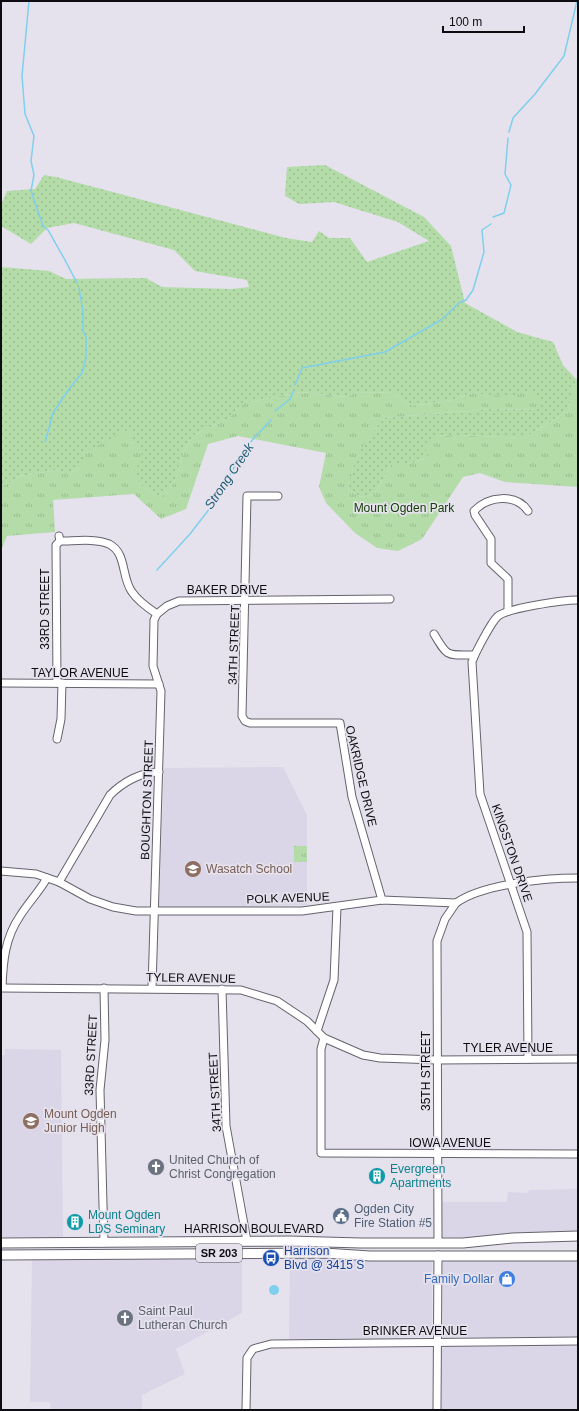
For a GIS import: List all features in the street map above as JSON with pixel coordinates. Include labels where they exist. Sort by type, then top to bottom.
[{"type":"main road","name":"HARRISON BOULEVARD","points":[[1,1243],[247,1241],[472,1243],[512,1238],[578,1236]]},
{"type":"main road","name":"HARRISON BOULEVARD","points":[[1,1255],[328,1253],[438,1256],[578,1256]]},
{"type":"street","name":"34TH STREET","points":[[245,721],[242,716],[246,601],[247,496],[278,496]]},
{"type":"street","points":[[508,611],[508,579],[491,564],[490,539],[474,515],[474,510],[477,507],[500,498],[522,503],[528,511]]},
{"type":"street","name":"33RD STREET","points":[[58,739],[61,719],[56,545],[60,539],[98,541],[109,544],[117,550],[122,559],[125,579],[132,592],[143,604],[157,614]]},
{"type":"street","name":"BAKER DRIVE","points":[[157,614],[167,606],[180,601],[390,599]]},
{"type":"street","points":[[434,634],[445,653],[451,655],[474,655],[497,617],[508,611],[578,600]]},
{"type":"street","name":"BOUGHTON STREET","points":[[152,988],[161,691],[153,663],[152,628],[157,614]]},
{"type":"street","name":"KINGSTON DRIVE","points":[[474,655],[472,662],[480,794],[527,932],[528,1059]]},
{"type":"street","name":"TAYLOR AVENUE","points":[[1,683],[159,684]]},
{"type":"street","name":"OAKRIDGE DRIVE","points":[[245,721],[250,723],[340,723],[352,797],[382,900]]},
{"type":"street","points":[[59,882],[110,795],[119,786],[147,772],[159,772]]},
{"type":"street","name":"POLK AVENUE","points":[[1,871],[22,872],[46,878],[59,882],[90,899],[113,907],[136,911],[302,911],[382,900],[456,903],[464,897],[511,884],[559,878],[578,878]]},
{"type":"street","points":[[2,987],[4,953],[8,938],[20,916],[46,878]]},
{"type":"street","name":"35TH STREET","points":[[438,1243],[438,941],[445,919],[456,903]]},
{"type":"street","points":[[317,1031],[334,980],[337,907]]},
{"type":"street","name":"TYLER AVENUE","points":[[2,987],[241,990],[277,1001],[307,1021],[324,1038],[363,1055],[380,1058],[437,1060],[578,1059]]},
{"type":"street","name":"33RD STREET","points":[[104,988],[105,1040],[100,1090],[104,1243]]},
{"type":"street","name":"34TH STREET","points":[[222,989],[226,1126],[247,1241]]},
{"type":"street","name":"IOWA AVENUE","points":[[324,1038],[321,1049],[321,1153],[578,1154]]},
{"type":"street","points":[[437,1410],[438,1256]]},
{"type":"street","name":"BRINKER AVENUE","points":[[246,1410],[246,1364],[250,1352],[259,1346],[282,1343],[438,1343],[515,1340],[578,1341]]},
{"type":"shaded area","points":[[283,767],[307,815],[307,905],[159,909],[164,768]]},
{"type":"shaded area","name":"Mount Ogden Junior High","points":[[5,1049],[61,1050],[63,1239],[1,1237],[1,1055],[5,1055]]},
{"type":"shaded area","points":[[578,1189],[578,1235],[526,1238],[442,1237],[442,1202],[507,1202],[508,1192],[528,1193],[529,1190]]},
{"type":"shaded area","points":[[32,1258],[242,1258],[242,1313],[176,1349],[185,1374],[142,1395],[142,1410],[51,1410],[50,1402],[30,1402]]},
{"type":"shaded area","points":[[290,1258],[429,1258],[432,1260],[432,1335],[429,1337],[289,1339]]},
{"type":"shaded area","points":[[578,1258],[578,1337],[443,1337],[443,1260]]},
{"type":"shaded area","points":[[578,1346],[578,1410],[442,1410],[442,1350],[444,1347]]},
{"type":"green space","points":[[325,165],[424,217],[451,246],[465,303],[517,332],[553,342],[563,365],[576,379],[568,411],[524,438],[458,435],[434,436],[428,457],[408,464],[392,464],[374,494],[361,497],[348,490],[350,479],[360,451],[384,418],[492,409],[537,410],[539,401],[471,393],[452,400],[412,406],[393,393],[358,392],[346,397],[301,392],[244,403],[229,418],[193,436],[183,452],[177,476],[169,491],[160,498],[140,485],[131,472],[141,452],[131,443],[84,463],[69,475],[56,470],[21,476],[1,487],[1,267],[49,271],[66,279],[146,278],[162,287],[232,289],[249,287],[247,280],[195,271],[174,250],[74,223],[47,228],[31,244],[1,226],[1,205],[7,191],[35,189],[44,175],[56,177],[286,238],[312,242],[319,231],[329,238],[350,238],[367,262],[429,241],[398,222],[334,202],[299,204],[285,196],[287,167]]},
{"type":"green space","name":"Mount Ogden Park","points":[[576,379],[578,380],[578,487],[505,482],[480,473],[463,477],[422,539],[398,551],[377,548],[355,533],[326,503],[319,487],[326,453],[238,436],[208,444],[186,509],[161,519],[134,494],[53,500],[55,532],[7,536],[1,550],[1,487],[21,476],[56,470],[69,475],[84,463],[85,452],[127,430],[135,433],[131,443],[141,452],[143,460],[132,473],[140,485],[160,498],[169,491],[177,476],[183,452],[193,436],[229,418],[244,403],[301,392],[346,397],[358,392],[393,393],[412,406],[452,400],[471,393],[514,397],[522,391],[532,393],[540,402],[537,410],[492,409],[384,418],[361,451],[350,479],[348,490],[361,497],[374,494],[392,464],[408,464],[428,457],[424,445],[434,436],[458,435],[524,438],[568,411]]},
{"type":"green space","points":[[294,846],[307,846],[307,862],[294,862]]},
{"type":"water","points":[[272,1285],[276,1285],[279,1290],[276,1295],[272,1295],[269,1292],[269,1288]]},
{"type":"waterway","points":[[29,1],[22,76],[25,114],[34,136],[31,161],[34,175],[31,191],[43,226],[48,230],[77,283]]},
{"type":"waterway","name":"Strong Creek","points":[[509,132],[513,118],[535,94],[564,56],[577,1]]},
{"type":"waterway","name":"Strong Creek","points":[[493,217],[504,213],[511,185],[505,174],[508,138]]},
{"type":"waterway","name":"Strong Creek","points":[[295,385],[302,368],[385,352],[441,320],[460,302],[466,300],[473,290],[484,252],[482,230],[491,224]]},
{"type":"waterway","points":[[45,442],[53,413],[82,373],[86,357],[86,337],[83,331],[83,312],[79,288]]},
{"type":"waterway","name":"Strong Creek","points":[[275,411],[290,399],[294,390]]},
{"type":"waterway","name":"Strong Creek","points":[[157,570],[190,534],[217,499],[244,449],[271,420]]},
{"type":"place","name":"Wasatch School","points":[[193,869]]},
{"type":"place","name":"Mount Ogden Junior High","points":[[31,1121]]},
{"type":"place","name":"United Church of Christ Congregation","points":[[156,1167]]},
{"type":"place","name":"Evergreen Apartments","points":[[377,1176]]},
{"type":"place","name":"Ogden City Fire Station #5","points":[[341,1216]]},
{"type":"place","name":"Mount Ogden LDS Seminary","points":[[75,1222]]},
{"type":"place","name":"Harrison Blvd @ 3415 S","points":[[271,1258]]},
{"type":"place","name":"Family Dollar","points":[[507,1279]]},
{"type":"place","name":"Saint Paul Lutheran Church","points":[[125,1318]]}]
